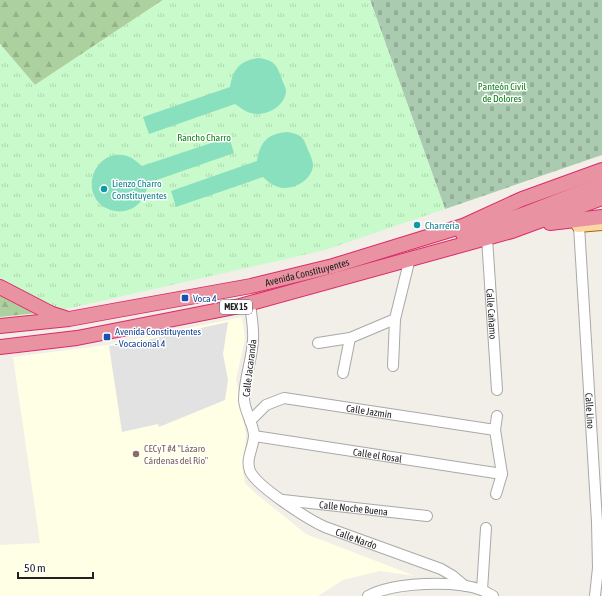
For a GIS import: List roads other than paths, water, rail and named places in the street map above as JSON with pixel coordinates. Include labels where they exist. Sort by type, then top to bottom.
[{"type":"highway","name":"Avenida Constituyentes","points":[[0,326],[69,318],[252,286],[333,266],[463,226],[522,199],[602,170]]},
{"type":"highway","points":[[380,252],[407,248],[467,233],[522,216],[602,184]]},
{"type":"highway","name":"Avenida Constituyentes","points":[[0,347],[77,338],[250,303],[512,231],[602,198]]},
{"type":"highway","points":[[512,231],[562,221],[602,217]]},
{"type":"highway","points":[[0,287],[52,314],[69,318]]},
{"type":"main road","points":[[562,221],[579,226],[602,224]]},
{"type":"street","name":"Calle Lino","points":[[579,226],[597,522],[598,568],[595,596]]},
{"type":"street","name":"Calle Cañamo","points":[[487,238],[497,390]]},
{"type":"street","points":[[393,366],[395,319],[410,258]]},
{"type":"street","name":"Calle Jacaranda","points":[[250,303],[253,339],[246,377],[244,401],[254,436],[249,462],[249,470],[254,477]]},
{"type":"street","points":[[318,342],[350,338],[395,319]]},
{"type":"street","points":[[342,373],[350,338]]},
{"type":"street","name":"Calle Jazmín","points":[[250,421],[266,405],[284,398],[495,430]]},
{"type":"street","points":[[496,494],[502,474],[495,430],[497,416]]},
{"type":"street","name":"Calle el Rosal","points":[[254,436],[502,474]]},
{"type":"street","name":"Calle Nardo","points":[[254,477],[280,500],[319,524],[441,569],[466,586]]},
{"type":"street","name":"Calle Noche Buena","points":[[280,500],[427,516]]},
{"type":"street","points":[[482,590],[486,528]]},
{"type":"street","points":[[368,596],[388,588],[410,584],[466,586],[482,590],[493,596]]},
{"type":"place","name":"Lienzo Charro Constituyentes","points":[[104,189]]},
{"type":"place","name":"Charrería","points":[[417,225]]},
{"type":"place","name":"Voca 4","points":[[185,298]]},
{"type":"place","name":"Avenida Constituyentes - Vocacional 4","points":[[107,337]]},
{"type":"place","name":"CECyT #4 \"Lázaro Cárdenas del Río\"","points":[[136,454]]},
{"type":"park label","name":"Panteón Civil de Dolores","points":[[502,92]]},
{"type":"park label","name":"Rancho Charro","points":[[204,137]]}]
